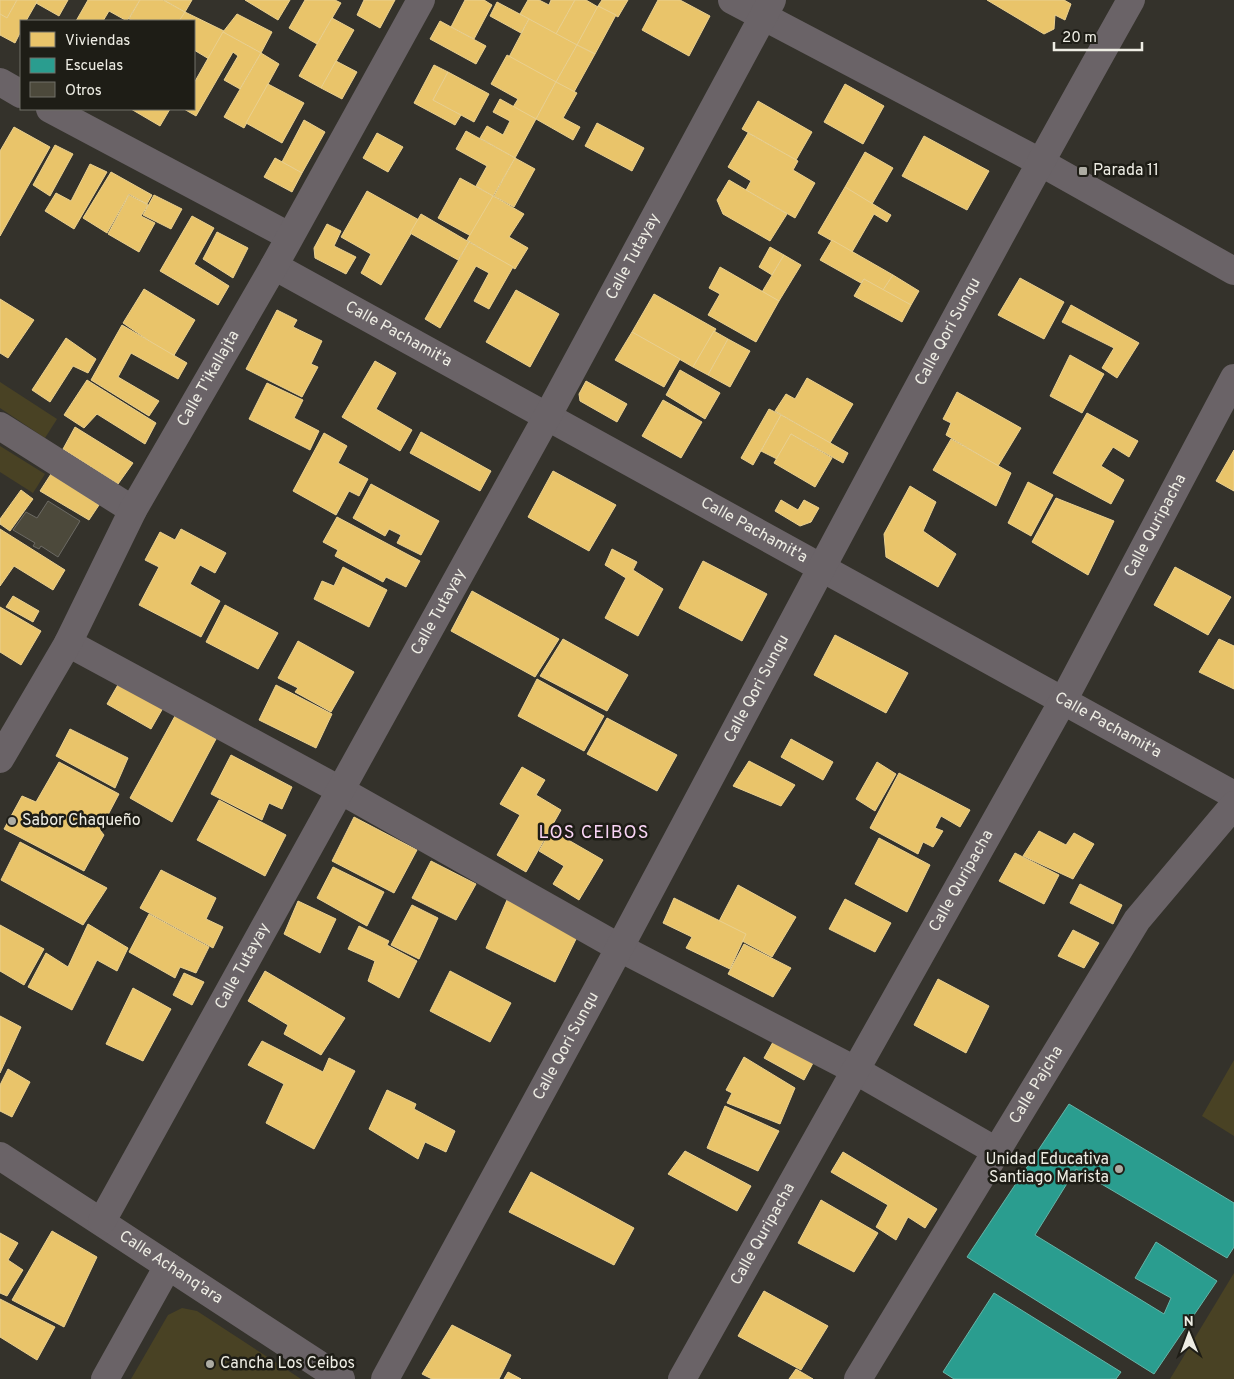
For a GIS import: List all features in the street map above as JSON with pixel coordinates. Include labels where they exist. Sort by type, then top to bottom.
[{"type":"street","name":"Calle T'ikallajta","points":[[0,759],[68,643],[133,510],[274,266],[421,0]]},
{"type":"street","points":[[732,0],[767,8],[1234,271]]},
{"type":"street","name":"Calle Qori Sunqu","points":[[385,1379],[620,948],[821,568],[1040,162],[1131,0]]},
{"type":"street","name":"Calle Tutayay","points":[[102,1221],[548,415],[767,8]]},
{"type":"street","points":[[0,82],[20,93]]},
{"type":"street","points":[[52,110],[289,236]]},
{"type":"street","name":"Calle Pachamit'a","points":[[274,266],[548,415],[821,568],[1064,699],[1234,795]]},
{"type":"street","name":"Calle Quripacha","points":[[682,1379],[1064,699],[1234,378]]},
{"type":"street","points":[[0,426],[133,510]]},
{"type":"street","points":[[68,643],[340,790],[620,948],[855,1070],[996,1151]]},
{"type":"street","name":"Calle Pajcha","points":[[858,1379],[1137,920],[1223,815],[1234,805]]},
{"type":"street","name":"Calle Achanq'ara","points":[[0,1156],[341,1379]]},
{"type":"street","points":[[105,1379],[168,1266]]},
{"type":"shaded area","points":[[0,382],[57,419],[45,438],[0,408]]},
{"type":"shaded area","points":[[0,446],[45,474],[33,493],[0,472]]},
{"type":"shaded area","points":[[1234,1060],[1234,1136],[1202,1116]]},
{"type":"shaded area","points":[[1234,1273],[1234,1379],[1170,1379]]},
{"type":"shaded area","points":[[182,1308],[197,1311],[301,1379],[131,1379],[168,1315]]},
{"type":"building: Viviendas","points":[[0,0],[17,0],[7,18],[0,14]]},
{"type":"building: Viviendas","points":[[17,0],[38,0],[27,20],[20,20],[20,33],[15,43],[0,35],[0,14],[7,18]]},
{"type":"building: Viviendas","points":[[38,0],[68,0],[59,16],[36,3]]},
{"type":"building: Viviendas","points":[[88,0],[140,0],[128,20],[109,11],[104,20],[77,20]]},
{"type":"building: Viviendas","points":[[140,0],[163,0],[185,12],[181,20],[129,19]]},
{"type":"building: Viviendas","points":[[164,0],[192,0],[185,12]]},
{"type":"building: Viviendas","points":[[245,0],[290,0],[278,20]]},
{"type":"building: Viviendas","points":[[305,0],[335,0],[341,3],[317,44],[289,28]]},
{"type":"building: Viviendas","points":[[364,0],[395,0],[380,28],[357,15]]},
{"type":"building: Viviendas","points":[[465,0],[484,0],[492,5],[474,39],[451,27]]},
{"type":"building: Viviendas","points":[[528,0],[539,0],[549,5],[551,0],[575,0],[556,34],[520,14]]},
{"type":"building: Viviendas","points":[[575,0],[586,0],[598,7],[577,45],[556,34]]},
{"type":"building: Viviendas","points":[[602,0],[628,0],[618,17],[598,6]]},
{"type":"building: Viviendas","points":[[658,0],[680,0],[710,16],[689,56],[642,30]]},
{"type":"building: Viviendas","points":[[987,0],[1064,0],[1071,4],[1065,20],[1055,15],[1054,29],[1044,34]]},
{"type":"building: Viviendas","points":[[497,2],[529,19],[521,33],[490,16]]},
{"type":"building: Viviendas","points":[[598,6],[616,15],[595,54],[577,45]]},
{"type":"building: Viviendas","points":[[185,12],[226,32],[209,59],[195,51],[195,20],[180,20]]},
{"type":"building: Viviendas","points":[[237,14],[272,32],[261,53],[223,32]]},
{"type":"building: Viviendas","points":[[332,18],[354,30],[321,88],[299,76]]},
{"type":"building: Viviendas","points":[[529,19],[577,45],[556,82],[509,57]]},
{"type":"building: Viviendas","points":[[440,21],[486,46],[476,64],[430,39]]},
{"type":"building: Viviendas","points":[[223,32],[261,53],[240,89],[224,80],[238,56],[233,52],[196,116],[186,110],[195,110],[195,81]]},
{"type":"building: Viviendas","points":[[577,45],[595,54],[574,92],[556,82]]},
{"type":"building: Viviendas","points":[[261,53],[279,64],[244,128],[224,117]]},
{"type":"building: Viviendas","points":[[507,55],[556,82],[536,119],[513,107],[518,99],[491,84]]},
{"type":"building: Viviendas","points":[[336,61],[357,72],[342,99],[321,88]]},
{"type":"building: Viviendas","points":[[434,65],[448,72],[433,100],[461,115],[455,125],[414,103]]},
{"type":"building: Viviendas","points":[[448,72],[489,94],[474,122],[433,100]]},
{"type":"building: Viviendas","points":[[556,82],[577,93],[563,118],[580,127],[573,140],[536,119]]},
{"type":"building: Viviendas","points":[[268,84],[304,103],[282,143],[246,123]]},
{"type":"building: Viviendas","points":[[845,84],[884,106],[863,144],[824,122]]},
{"type":"building: Viviendas","points":[[500,99],[536,119],[515,158],[480,138],[487,126],[503,135],[510,121],[493,112]]},
{"type":"building: Viviendas","points":[[758,101],[812,132],[796,160],[742,129]]},
{"type":"building: Viviendas","points":[[133,110],[169,110],[160,126]]},
{"type":"building: Viviendas","points":[[304,120],[325,132],[302,173],[282,162]]},
{"type":"building: Viviendas","points":[[597,123],[644,148],[632,171],[585,146]]},
{"type":"building: Viviendas","points":[[14,127],[50,147],[0,236],[0,151]]},
{"type":"building: Viviendas","points":[[466,131],[515,158],[493,196],[476,186],[487,166],[456,149]]},
{"type":"building: Viviendas","points":[[377,133],[403,147],[388,172],[363,158]]},
{"type":"building: Viviendas","points":[[748,133],[798,161],[793,170],[815,183],[795,218],[746,190],[751,181],[728,167]]},
{"type":"building: Viviendas","points":[[924,136],[989,171],[967,210],[902,176]]},
{"type":"building: Viviendas","points":[[55,145],[73,154],[50,196],[33,185]]},
{"type":"building: Viviendas","points":[[865,152],[893,168],[872,204],[845,187]]},
{"type":"building: Viviendas","points":[[275,158],[302,173],[292,192],[264,177]]},
{"type":"building: Viviendas","points":[[515,158],[535,169],[514,207],[494,196]]},
{"type":"building: Viviendas","points":[[90,164],[107,172],[74,229],[45,211],[56,193],[71,201]]},
{"type":"building: Viviendas","points":[[111,172],[152,195],[147,204],[129,194],[107,233],[83,218]]},
{"type":"building: Viviendas","points":[[460,178],[493,196],[471,236],[438,218]]},
{"type":"building: Viviendas","points":[[729,180],[787,214],[770,241],[723,214],[717,200]]},
{"type":"building: Viviendas","points":[[845,187],[891,215],[887,222],[874,214],[852,252],[818,233]]},
{"type":"building: Viviendas","points":[[367,191],[419,220],[381,285],[361,273],[371,254],[341,237]]},
{"type":"building: Viviendas","points":[[129,195],[148,205],[141,216],[155,223],[139,252],[108,234]]},
{"type":"building: Viviendas","points":[[154,195],[182,209],[171,229],[143,215]]},
{"type":"building: Viviendas","points":[[493,196],[524,214],[509,237],[528,248],[515,269],[467,240]]},
{"type":"building: Viviendas","points":[[421,214],[469,242],[458,260],[410,233]]},
{"type":"building: Viviendas","points":[[192,216],[214,228],[194,264],[229,286],[218,305],[160,271]]},
{"type":"building: Viviendas","points":[[327,224],[341,231],[334,246],[356,257],[346,274],[315,258],[314,248]]},
{"type":"building: Viviendas","points":[[217,232],[248,248],[233,278],[203,259]]},
{"type":"building: Viviendas","points":[[832,240],[893,275],[883,290],[864,279],[861,283],[820,260]]},
{"type":"building: Viviendas","points":[[469,242],[513,267],[489,309],[474,301],[489,273],[476,266],[440,328],[425,319]]},
{"type":"building: Viviendas","points":[[770,247],[784,255],[772,275],[759,267]]},
{"type":"building: Viviendas","points":[[784,255],[801,265],[779,301],[762,292]]},
{"type":"building: Viviendas","points":[[720,267],[779,301],[756,342],[708,315],[720,294],[709,288]]},
{"type":"building: Viviendas","points":[[893,275],[919,291],[911,305],[883,290]]},
{"type":"building: Viviendas","points":[[1020,278],[1064,302],[1044,339],[998,315]]},
{"type":"building: Viviendas","points":[[864,279],[911,305],[902,322],[854,296]]},
{"type":"building: Viviendas","points":[[144,289],[195,320],[173,357],[123,323]]},
{"type":"building: Viviendas","points":[[516,290],[559,314],[530,367],[486,342]]},
{"type":"building: Viviendas","points":[[654,294],[716,329],[693,367],[632,332]]},
{"type":"building: Viviendas","points":[[0,299],[34,320],[8,358],[0,353]]},
{"type":"building: Viviendas","points":[[1071,305],[1139,343],[1117,378],[1102,368],[1114,348],[1062,322]]},
{"type":"building: Viviendas","points":[[277,310],[297,320],[293,327],[322,341],[311,364],[318,367],[302,397],[246,369]]},
{"type":"building: Viviendas","points":[[122,325],[187,363],[178,379],[131,353],[118,377],[159,401],[149,416],[91,380]]},
{"type":"building: Viviendas","points":[[714,331],[728,339],[708,375],[693,367]]},
{"type":"building: Viviendas","points":[[632,332],[680,359],[664,387],[615,360]]},
{"type":"building: Viviendas","points":[[66,338],[96,359],[88,373],[73,366],[50,402],[32,390]]},
{"type":"building: Viviendas","points":[[728,339],[750,351],[730,387],[708,375]]},
{"type":"building: Viviendas","points":[[1070,355],[1104,374],[1082,413],[1050,396]]},
{"type":"building: Viviendas","points":[[375,361],[396,373],[376,409],[412,430],[400,451],[342,417]]},
{"type":"building: Viviendas","points":[[680,370],[720,393],[705,419],[666,395]]},
{"type":"building: Viviendas","points":[[807,378],[853,404],[830,443],[775,411],[786,394],[795,399]]},
{"type":"building: Viviendas","points":[[87,380],[156,423],[145,444],[97,414],[84,428],[64,415]]},
{"type":"building: Viviendas","points":[[586,381],[627,404],[617,422],[580,401],[579,394]]},
{"type":"building: Viviendas","points":[[267,383],[303,400],[294,418],[319,431],[310,450],[249,419]]},
{"type":"building: Viviendas","points":[[957,392],[1021,428],[998,466],[946,435],[951,423],[943,419]]},
{"type":"building: Viviendas","points":[[663,400],[702,422],[681,458],[642,436]]},
{"type":"building: Viviendas","points":[[769,409],[781,415],[753,465],[741,458]]},
{"type":"building: Viviendas","points":[[1087,413],[1138,441],[1129,457],[1113,447],[1101,466],[1124,480],[1111,504],[1053,473]]},
{"type":"building: Viviendas","points":[[781,415],[848,453],[843,463],[791,434],[777,459],[761,451]]},
{"type":"building: Viviendas","points":[[75,427],[133,463],[118,484],[63,449]]},
{"type":"building: Viviendas","points":[[421,432],[491,471],[480,491],[410,453]]},
{"type":"building: Viviendas","points":[[324,433],[347,446],[338,463],[368,479],[359,496],[349,491],[336,515],[293,491]]},
{"type":"building: Viviendas","points":[[791,434],[832,458],[815,487],[774,463]]},
{"type":"building: Viviendas","points":[[951,439],[1011,473],[996,506],[933,470]]},
{"type":"building: Viviendas","points":[[1234,450],[1234,491],[1216,481]]},
{"type":"building: Viviendas","points":[[553,471],[616,505],[589,551],[528,517]]},
{"type":"building: Viviendas","points":[[51,474],[99,505],[89,520],[40,491]]},
{"type":"building: Viviendas","points":[[1028,482],[1053,495],[1031,536],[1008,523]]},
{"type":"building: Viviendas","points":[[371,484],[439,521],[421,555],[397,543],[401,535],[389,529],[385,536],[353,518]]},
{"type":"building: Viviendas","points":[[910,486],[936,502],[923,531],[956,554],[938,587],[886,557],[884,534]]},
{"type":"building: Viviendas","points":[[21,490],[33,499],[10,531],[0,524],[0,519]]},
{"type":"building: Viviendas","points":[[1056,498],[1114,521],[1088,575],[1032,542]]},
{"type":"building: Viviendas","points":[[781,500],[798,510],[804,500],[819,508],[811,522],[800,526],[775,511]]},
{"type":"building: Viviendas","points":[[337,517],[420,561],[406,587],[386,577],[383,582],[335,556],[338,550],[323,542]]},
{"type":"building: Viviendas","points":[[0,529],[65,570],[53,590],[14,566],[0,586]]},
{"type":"building: Viviendas","points":[[181,529],[226,553],[215,573],[200,565],[190,584],[220,601],[201,637],[139,605],[159,567],[145,560],[160,532],[175,540]]},
{"type":"building: Viviendas","points":[[612,549],[637,562],[633,570],[663,589],[638,636],[605,618],[626,578],[605,565]]},
{"type":"building: Viviendas","points":[[703,561],[767,594],[742,641],[679,608]]},
{"type":"building: Viviendas","points":[[343,567],[387,590],[369,627],[314,599],[322,581],[334,586]]},
{"type":"building: Viviendas","points":[[1175,567],[1231,597],[1208,635],[1154,605]]},
{"type":"building: Viviendas","points":[[472,591],[559,639],[535,677],[451,631]]},
{"type":"building: Viviendas","points":[[13,596],[39,611],[33,622],[6,607]]},
{"type":"building: Viviendas","points":[[225,605],[278,633],[258,669],[206,642]]},
{"type":"building: Viviendas","points":[[0,607],[41,631],[21,665],[0,652]]},
{"type":"building: Viviendas","points":[[835,635],[908,673],[886,713],[814,675]]},
{"type":"building: Viviendas","points":[[563,639],[628,675],[607,711],[540,676]]},
{"type":"building: Viviendas","points":[[1219,639],[1234,646],[1234,689],[1199,672]]},
{"type":"building: Viviendas","points":[[298,641],[354,672],[331,712],[295,692],[298,688],[278,678]]},
{"type":"building: Viviendas","points":[[537,679],[604,716],[584,751],[518,716]]},
{"type":"building: Viviendas","points":[[119,683],[163,708],[151,729],[107,704]]},
{"type":"building: Viviendas","points":[[276,685],[332,714],[316,748],[259,720]]},
{"type":"building: Viviendas","points":[[175,716],[216,739],[172,822],[130,798]]},
{"type":"building: Viviendas","points":[[607,718],[677,755],[657,791],[587,754]]},
{"type":"building: Viviendas","points":[[70,729],[128,758],[115,788],[56,756]]},
{"type":"building: Viviendas","points":[[791,739],[833,762],[823,780],[781,757]]},
{"type":"building: Viviendas","points":[[231,755],[292,787],[282,809],[269,803],[262,820],[211,794]]},
{"type":"building: Viviendas","points":[[749,761],[795,785],[781,806],[733,786]]},
{"type":"building: Viviendas","points":[[59,762],[119,794],[100,830],[104,835],[84,871],[4,829],[22,796],[36,802]]},
{"type":"building: Viviendas","points":[[877,762],[896,774],[875,811],[856,799]]},
{"type":"building: Viviendas","points":[[522,767],[545,780],[536,795],[561,810],[526,872],[497,855],[520,815],[500,804]]},
{"type":"building: Viviendas","points":[[899,773],[970,810],[960,827],[941,816],[935,828],[943,831],[933,847],[923,842],[918,854],[870,828]]},
{"type":"building: Viviendas","points":[[219,800],[286,835],[265,876],[197,840]]},
{"type":"building: Viviendas","points":[[354,817],[417,850],[394,893],[332,861]]},
{"type":"building: Viviendas","points":[[551,830],[603,860],[579,900],[553,884],[564,866],[539,851]]},
{"type":"building: Viviendas","points":[[1039,831],[1066,845],[1074,833],[1094,844],[1073,879],[1023,856]]},
{"type":"building: Viviendas","points":[[879,838],[930,865],[907,912],[855,884]]},
{"type":"building: Viviendas","points":[[20,842],[107,888],[83,925],[1,880]]},
{"type":"building: Viviendas","points":[[1015,853],[1059,875],[1044,904],[999,881]]},
{"type":"building: Viviendas","points":[[431,861],[476,884],[456,920],[412,898]]},
{"type":"building: Viviendas","points":[[333,867],[384,892],[367,926],[317,898]]},
{"type":"building: Viviendas","points":[[161,870],[216,898],[206,919],[223,927],[213,948],[140,908]]},
{"type":"building: Viviendas","points":[[1080,884],[1122,905],[1113,924],[1070,903]]},
{"type":"building: Viviendas","points":[[738,885],[796,917],[772,957],[716,927]]},
{"type":"building: Viviendas","points":[[674,898],[746,934],[730,969],[686,948],[692,937],[663,923]]},
{"type":"building: Viviendas","points":[[845,899],[891,923],[875,952],[829,929]]},
{"type":"building: Viviendas","points":[[507,900],[578,935],[555,982],[486,948]]},
{"type":"building: Viviendas","points":[[298,901],[336,919],[320,953],[284,934]]},
{"type":"building: Viviendas","points":[[412,905],[438,918],[419,959],[391,945]]},
{"type":"building: Viviendas","points":[[149,914],[209,947],[196,973],[180,967],[175,978],[129,952]]},
{"type":"building: Viviendas","points":[[88,924],[128,948],[117,971],[97,960],[72,1010],[28,987],[46,953],[68,967]]},
{"type":"building: Viviendas","points":[[0,925],[44,949],[24,985],[0,971]]},
{"type":"building: Viviendas","points":[[359,926],[389,941],[387,945],[417,961],[399,998],[368,981],[375,961],[348,949]]},
{"type":"building: Viviendas","points":[[1073,930],[1099,943],[1084,968],[1058,956]]},
{"type":"building: Viviendas","points":[[744,944],[791,968],[773,997],[728,974]]},
{"type":"building: Viviendas","points":[[265,971],[345,1018],[321,1055],[284,1034],[288,1025],[248,1001]]},
{"type":"building: Viviendas","points":[[450,971],[511,1003],[490,1042],[430,1011]]},
{"type":"building: Viviendas","points":[[184,973],[204,982],[192,1005],[173,995]]},
{"type":"building: Viviendas","points":[[938,979],[989,1006],[966,1053],[914,1025]]},
{"type":"building: Viviendas","points":[[133,988],[171,1009],[143,1061],[106,1044]]},
{"type":"building: Viviendas","points":[[0,1016],[21,1027],[0,1073]]},
{"type":"building: Viviendas","points":[[262,1041],[323,1072],[329,1058],[355,1071],[314,1149],[266,1123],[284,1084],[248,1065]]},
{"type":"building: Viviendas","points":[[773,1042],[813,1063],[804,1080],[764,1058]]},
{"type":"building: Viviendas","points":[[744,1057],[795,1088],[780,1124],[727,1103],[732,1093],[726,1090]]},
{"type":"building: Viviendas","points":[[8,1069],[30,1082],[12,1117],[0,1111],[0,1085]]},
{"type":"building: Viviendas","points":[[387,1090],[416,1104],[414,1109],[455,1131],[446,1152],[425,1142],[418,1159],[369,1129]]},
{"type":"building: Viviendas","points":[[725,1106],[779,1131],[758,1171],[707,1148]]},
{"type":"building: Viviendas","points":[[685,1151],[751,1186],[737,1211],[668,1174]]},
{"type":"building: Viviendas","points":[[843,1152],[937,1209],[925,1228],[908,1217],[896,1240],[876,1227],[888,1205],[831,1172]]},
{"type":"building: Viviendas","points":[[531,1172],[634,1228],[614,1265],[509,1212]]},
{"type":"building: Viviendas","points":[[821,1200],[878,1233],[854,1272],[798,1243]]},
{"type":"building: Viviendas","points":[[52,1231],[97,1257],[64,1327],[12,1300]]},
{"type":"building: Viviendas","points":[[0,1233],[18,1243],[8,1260],[23,1270],[7,1296],[0,1293]]},
{"type":"building: Viviendas","points":[[764,1291],[828,1326],[801,1370],[738,1336]]},
{"type":"building: Viviendas","points":[[0,1299],[55,1327],[37,1360],[0,1337]]},
{"type":"building: Viviendas","points":[[452,1325],[511,1355],[499,1379],[432,1379],[422,1374]]},
{"type":"building: Viviendas","points":[[796,1369],[813,1379],[789,1379]]},
{"type":"building: Viviendas","points":[[508,1372],[521,1379],[504,1379]]},
{"type":"building: Escuelas","points":[[1069,1104],[1234,1203],[1234,1247],[1227,1258],[1076,1169],[1035,1235],[1164,1314],[1171,1298],[1135,1278],[1156,1242],[1217,1281],[1154,1374],[967,1257]]},
{"type":"building: Escuelas","points":[[994,1293],[1121,1372],[1116,1379],[954,1379],[943,1372]]},
{"type":"building: Otros","points":[[48,501],[80,521],[58,557],[41,546],[39,549],[33,546],[35,543],[13,530],[26,512],[37,518]]},
{"type":"place","name":"Parada 11","points":[[1083,171]]},
{"type":"place","name":"Sabor Chaqueño","points":[[12,821]]},
{"type":"place","name":"Unidad Educativa Santiago Marista","points":[[1119,1169]]},
{"type":"place","name":"Cancha Los Ceibos","points":[[210,1364]]},
{"type":"district","name":"LOS CEIBOS","points":[[594,833]]}]
